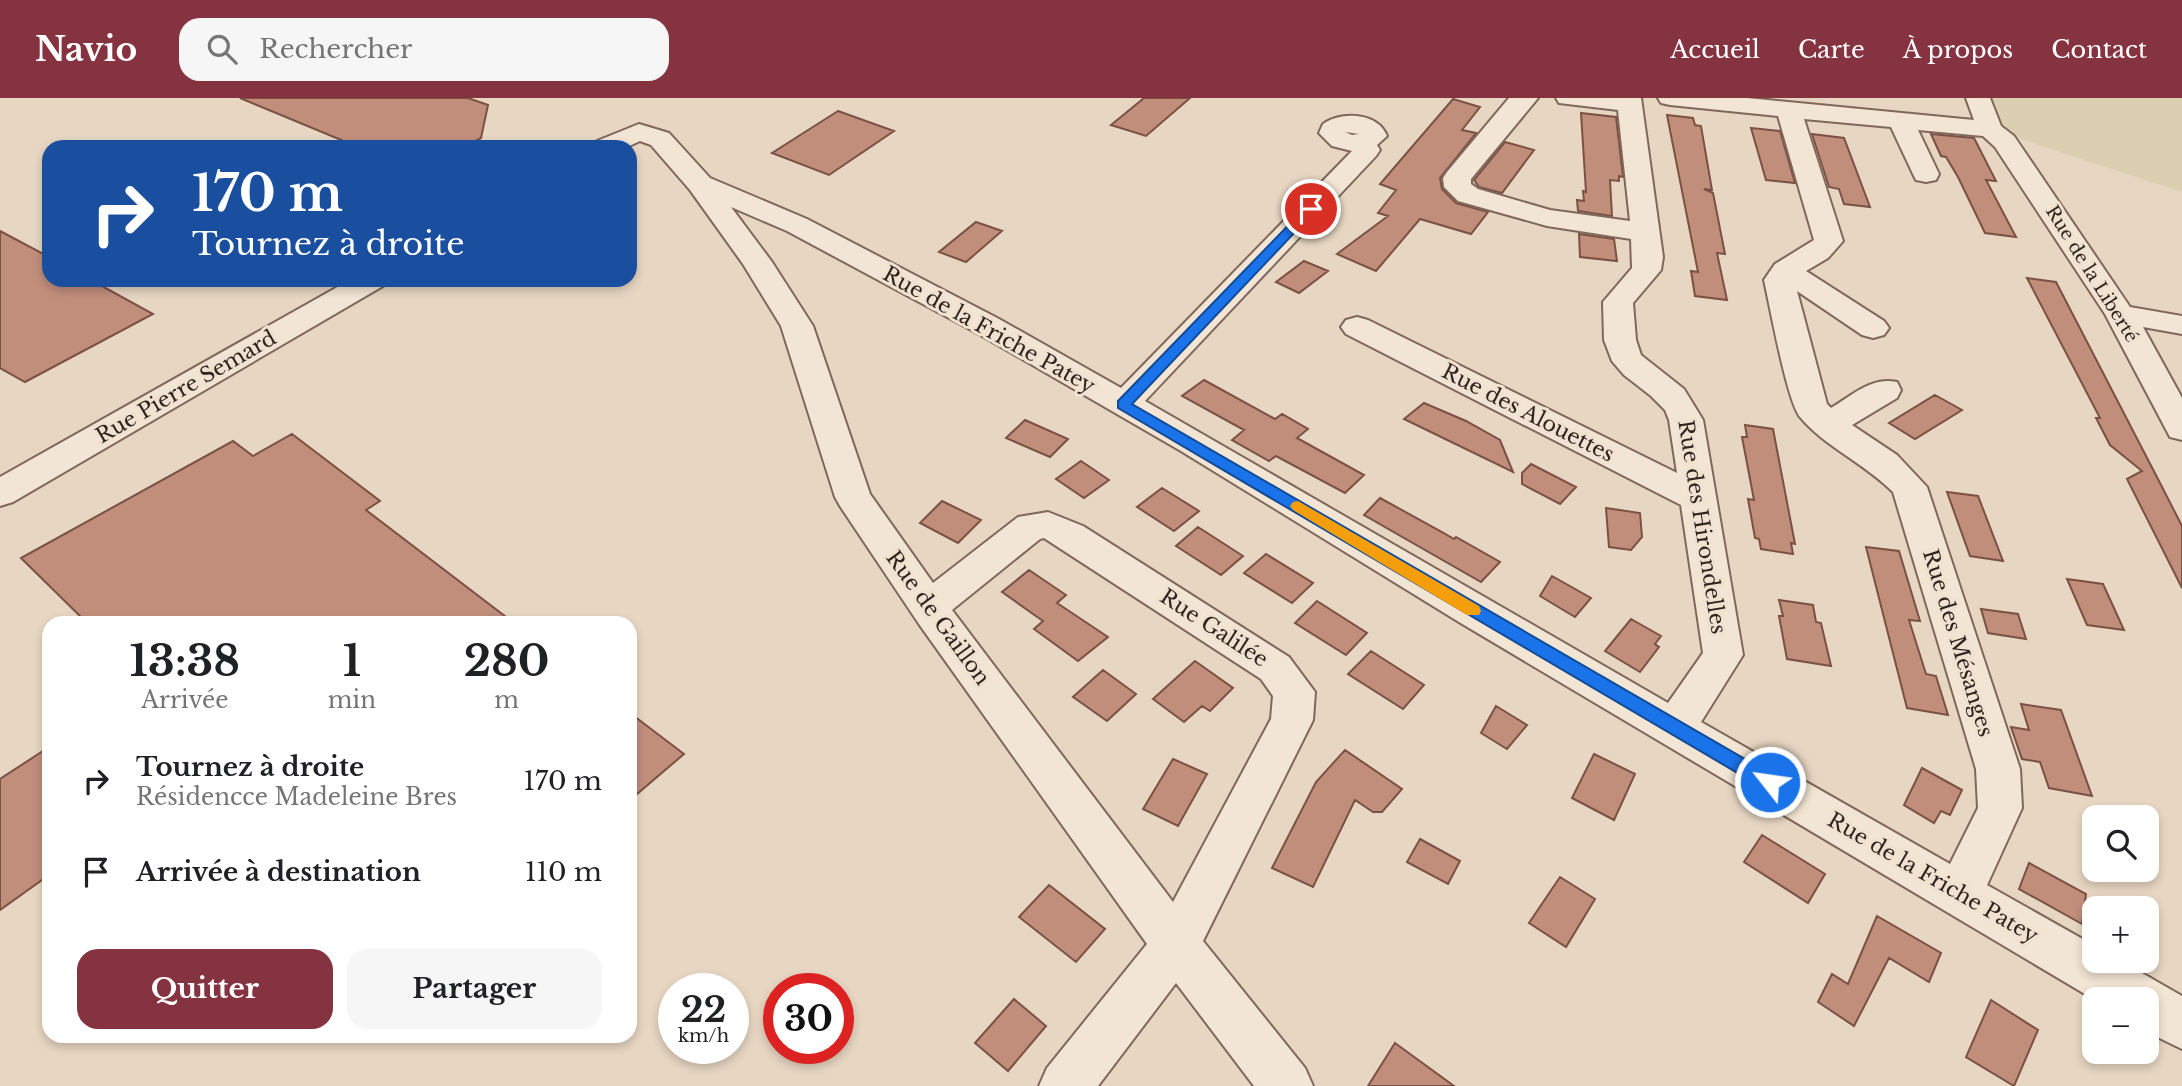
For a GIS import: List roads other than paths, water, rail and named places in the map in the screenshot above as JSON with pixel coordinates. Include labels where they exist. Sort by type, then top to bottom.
[{"type":"street","points":[[1123,405],[1367,150],[1363,143],[1374,136],[1369,128],[1356,123],[1341,123],[1338,116],[1356,98]]},
{"type":"street","points":[[1526,98],[1520,101],[1457,178],[1458,187],[1468,195],[1547,218],[1645,232]]},
{"type":"street","points":[[1568,98],[1629,101]]},
{"type":"street","points":[[1670,98],[1790,111],[1833,106],[1901,121],[1990,129],[1978,98]]},
{"type":"street","name":"Rue des Hirondelles","points":[[1629,101],[1645,232],[1646,270],[1618,302],[1623,352],[1631,363],[1667,391],[1681,406],[1699,499],[1723,655],[1675,727]]},
{"type":"street","points":[[1790,111],[1829,242],[1822,251],[1785,270],[1872,328]]},
{"type":"street","points":[[1901,121],[1926,174]]},
{"type":"street","name":"Rue de Gaillon","points":[[629,127],[660,139],[701,184],[757,261],[797,326],[853,497],[929,607],[1177,945],[1287,1086]]},
{"type":"street","name":"Rue de la Liberté","points":[[1990,129],[2006,142],[2120,314],[2182,429]]},
{"type":"street","name":"Rue de la Friche Patey","points":[[701,184],[797,225],[988,326],[2120,987]]},
{"type":"street","name":"Rue des Mésanges","points":[[1785,270],[1779,280],[1811,408],[1828,425],[1885,463],[1909,487],[1998,769],[2000,808],[1960,893]]},
{"type":"street","name":"Rue Pierre Semard","points":[[0,493],[360,287]]},
{"type":"street","points":[[2120,314],[2182,325]]},
{"type":"street","name":"Rue des Alouettes","points":[[1357,327],[1699,499]]},
{"type":"street","points":[[1828,425],[1885,390]]},
{"type":"street","name":"Rue Galilée","points":[[929,607],[1031,526],[1048,525],[1070,535],[1275,668],[1294,692],[1292,720],[1177,945],[1065,1086]]},
{"type":"street","points":[[2159,1011],[2182,1024]]}]
